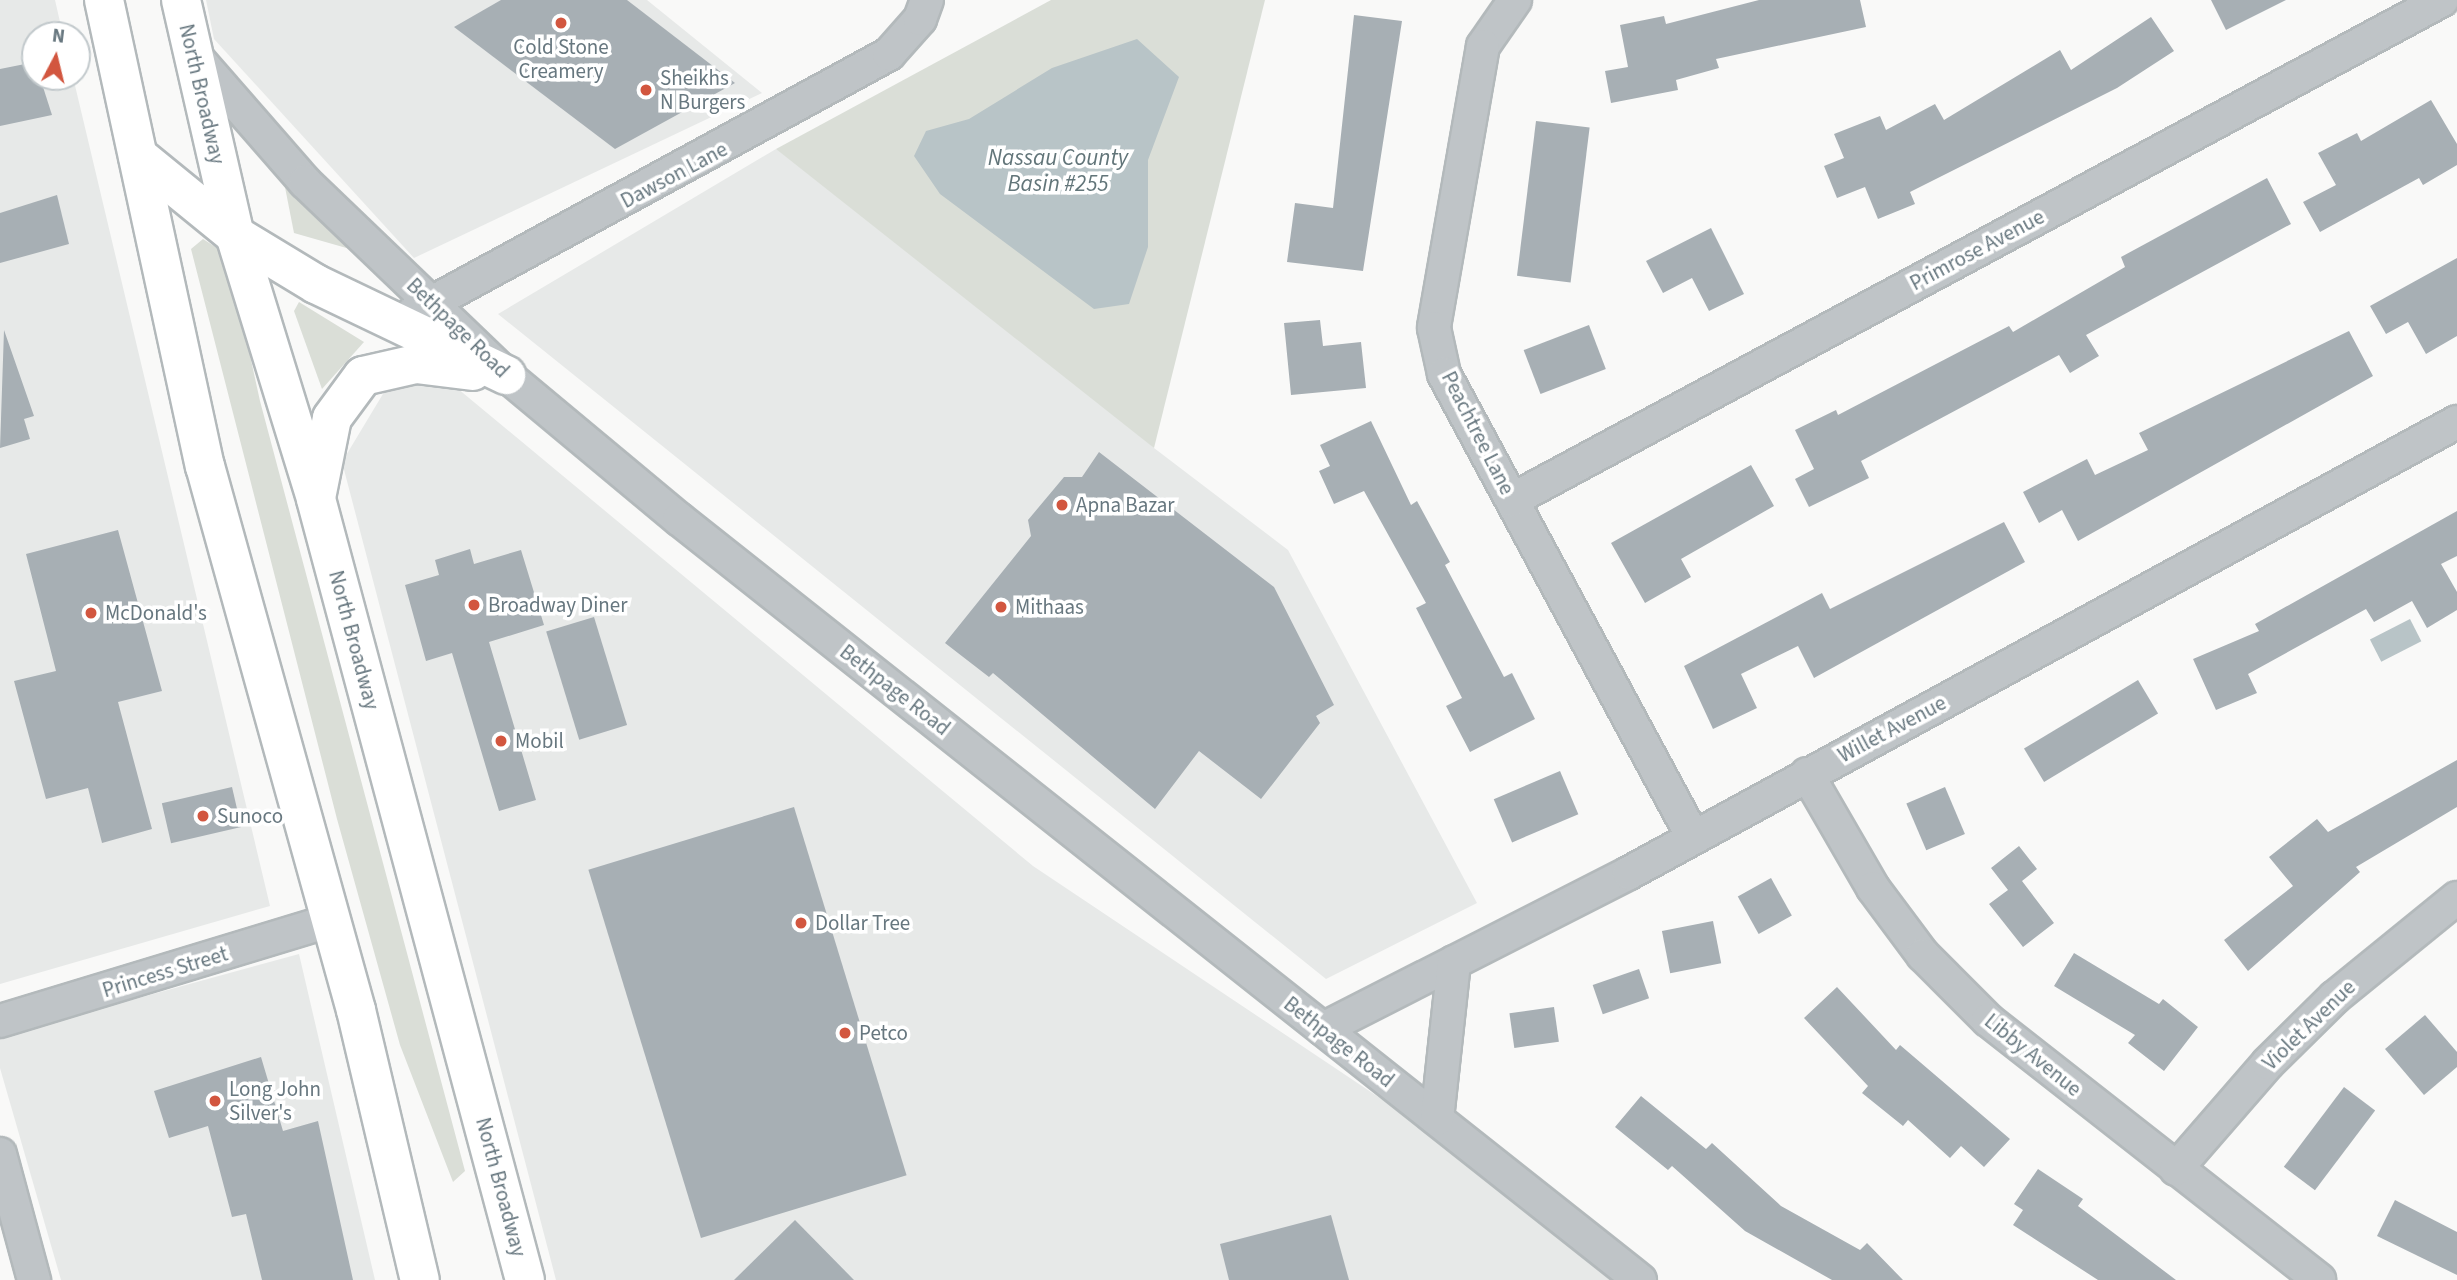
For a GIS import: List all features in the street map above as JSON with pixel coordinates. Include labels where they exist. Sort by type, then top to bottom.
[{"type":"main road","points":[[104,0],[205,466],[330,921],[420,1280]]},
{"type":"main road","name":"North Broadway","points":[[181,0],[235,235],[316,499],[525,1280]]},
{"type":"main road","points":[[138,156],[235,235],[397,323],[506,375]]},
{"type":"main road","points":[[316,499],[332,418],[363,376],[416,364],[506,375]]},
{"type":"street","name":"Dawson Lane","points":[[397,323],[431,302],[889,54],[920,19],[927,0]]},
{"type":"street","name":"Peachtree Lane","points":[[1515,0],[1483,46],[1434,328],[1444,374],[1693,837]]},
{"type":"street","name":"Primrose Avenue","points":[[1512,500],[2442,0]]},
{"type":"street","name":"Bethpage Road","points":[[193,52],[246,120],[506,375],[1640,1280]]},
{"type":"street","name":"Willet Avenue","points":[[1323,1029],[1693,837],[2457,422]]},
{"type":"street","name":"Libby Avenue","points":[[1807,774],[1873,888],[1923,955],[1988,1020],[2319,1280]]},
{"type":"street","name":"Violet Avenue","points":[[2176,1169],[2316,1016],[2457,898]]},
{"type":"street","name":"Princess Street","points":[[0,1021],[330,921]]},
{"type":"street","points":[[1437,1119],[1454,962]]},
{"type":"street","points":[[0,1154],[34,1280]]},
{"type":"shaded area","points":[[0,0],[55,0],[60,21],[21,21],[21,91],[76,91],[270,906],[0,984]]},
{"type":"shaded area","points":[[206,0],[647,0],[762,93],[414,258],[214,39]]},
{"type":"shaded area","points":[[1051,0],[1265,0],[1154,448],[776,149]]},
{"type":"shaded area","points":[[776,149],[886,206],[1154,448],[1288,550],[1477,903],[1326,979],[498,314]]},
{"type":"shaded area","points":[[283,177],[356,236],[350,249],[294,233]]},
{"type":"shaded area","points":[[203,239],[228,255],[260,401],[465,1171],[453,1182],[400,1045],[337,819],[191,249]]},
{"type":"shaded area","points":[[299,302],[364,342],[322,389],[294,311]]},
{"type":"shaded area","points":[[410,349],[1033,866],[1652,1280],[556,1280],[342,462]]},
{"type":"shaded area","points":[[299,954],[375,1280],[61,1280],[0,1068],[0,1036]]},
{"type":"water","name":"Nassau County Basin #255","points":[[1137,39],[1179,77],[1148,160],[1148,247],[1129,304],[1094,309],[940,194],[914,156],[926,131],[969,119],[1052,68]]},
{"type":"water","points":[[2410,619],[2421,641],[2381,662],[2370,639]]},
{"type":"building","points":[[501,0],[627,0],[735,83],[615,149],[454,27]]},
{"type":"building","points":[[1759,0],[1860,0],[1866,27],[1716,59],[1719,68],[1676,80],[1678,90],[1611,103],[1605,71],[1628,67],[1620,25],[1664,16],[1666,24]]},
{"type":"building","points":[[2211,0],[2286,0],[2226,30]]},
{"type":"building","points":[[1354,15],[1402,21],[1363,271],[1287,262],[1295,203],[1333,208]]},
{"type":"building","points":[[2151,17],[2174,51],[2117,88],[1910,192],[1915,204],[1878,219],[1865,187],[1837,198],[1824,166],[1844,158],[1834,134],[1880,116],[1886,130],[1935,104],[1944,120],[2060,50],[2071,70]]},
{"type":"building","points":[[21,65],[21,91],[44,91],[52,115],[0,126],[0,69]]},
{"type":"building","points":[[2431,100],[2457,144],[2457,165],[2423,185],[2419,178],[2320,232],[2303,202],[2336,185],[2318,153],[2357,133],[2361,141]]},
{"type":"building","points":[[1536,121],[1590,128],[1571,282],[1517,276]]},
{"type":"building","points":[[2267,178],[2291,224],[2086,335],[2099,356],[2070,373],[2059,355],[1861,461],[1869,478],[1809,507],[1795,479],[1814,469],[1795,430],[1836,410],[1838,415],[2009,326],[2013,332],[2125,267],[2121,257]]},
{"type":"building","points":[[57,195],[69,244],[0,263],[0,213]]},
{"type":"building","points":[[1711,228],[1744,294],[1709,311],[1692,278],[1663,293],[1646,261]]},
{"type":"building","points":[[2457,258],[2457,336],[2426,354],[2408,322],[2386,334],[2370,306]]},
{"type":"building","points":[[1320,320],[1323,346],[1361,342],[1366,388],[1291,395],[1284,323]]},
{"type":"building","points":[[1589,325],[1606,369],[1540,394],[1524,350]]},
{"type":"building","points":[[4,330],[34,416],[24,419],[30,439],[0,448]]},
{"type":"building","points":[[2349,331],[2373,376],[2078,541],[2062,510],[2039,523],[2023,492],[2087,459],[2095,475],[2148,450],[2139,433]]},
{"type":"building","points":[[1371,421],[1411,505],[1417,501],[1450,562],[1445,565],[1504,677],[1512,673],[1535,719],[1470,752],[1446,706],[1462,698],[1416,608],[1426,603],[1364,491],[1334,504],[1319,471],[1330,466],[1320,445]]},
{"type":"building","points":[[1099,452],[1274,587],[1334,705],[1316,716],[1320,723],[1261,799],[1199,751],[1155,809],[993,673],[989,677],[945,643],[1031,536],[1028,520],[1064,477],[1082,477]]},
{"type":"building","points":[[1751,465],[1774,506],[1681,559],[1691,577],[1645,603],[1611,543]]},
{"type":"building","points":[[2457,511],[2457,556],[2441,564],[2457,592],[2457,610],[2427,628],[2412,601],[2374,622],[2366,609],[2248,674],[2257,693],[2216,710],[2193,659],[2259,631],[2255,624]]},
{"type":"building","points":[[2004,522],[2025,562],[1814,678],[1798,646],[1741,674],[1757,708],[1713,729],[1684,666],[1822,593],[1830,609]]},
{"type":"building","name":"McDonald's","points":[[118,530],[162,691],[118,702],[152,829],[102,843],[88,788],[46,799],[14,681],[56,671],[26,554]]},
{"type":"building","name":"Broadway Diner","points":[[470,549],[474,564],[521,550],[544,625],[489,642],[536,800],[499,811],[452,653],[426,661],[405,585],[439,575],[435,560]]},
{"type":"building","points":[[594,617],[627,725],[579,740],[546,632]]},
{"type":"building","points":[[2138,680],[2158,713],[2044,782],[2024,749]]},
{"type":"building","points":[[2457,760],[2457,807],[2356,867],[2360,872],[2248,971],[2224,940],[2293,886],[2269,857],[2317,819],[2328,832]]},
{"type":"building","points":[[1560,771],[1578,814],[1512,842],[1494,799]]},
{"type":"building","name":"Sunoco","points":[[232,787],[241,827],[171,843],[162,803]]},
{"type":"building","points":[[1945,787],[1965,834],[1926,850],[1906,803]]},
{"type":"building","points":[[794,807],[907,1175],[701,1238],[588,870]]},
{"type":"building","points":[[2019,846],[2037,869],[2022,881],[2054,923],[2023,947],[1989,904],[2008,890],[1991,868]]},
{"type":"building","points":[[1771,878],[1792,916],[1759,934],[1738,896]]},
{"type":"building","points":[[1713,921],[1721,963],[1670,973],[1662,931]]},
{"type":"building","points":[[2074,953],[2159,1004],[2163,999],[2198,1027],[2164,1071],[2128,1043],[2135,1035],[2054,986]]},
{"type":"building","points":[[1639,969],[1649,998],[1603,1014],[1593,985]]},
{"type":"building","points":[[1837,987],[1896,1050],[1900,1045],[2010,1139],[1984,1167],[1961,1146],[1950,1158],[1908,1120],[1903,1126],[1862,1093],[1868,1086],[1804,1018]]},
{"type":"building","points":[[1554,1007],[1559,1042],[1514,1048],[1509,1013]]},
{"type":"building","points":[[2425,1015],[2457,1052],[2457,1067],[2424,1095],[2385,1049]]},
{"type":"building","points":[[261,1057],[283,1131],[318,1121],[353,1280],[262,1280],[246,1214],[232,1217],[208,1126],[169,1138],[154,1091]]},
{"type":"building","points":[[2344,1087],[2375,1110],[2315,1190],[2284,1167]]},
{"type":"building","points":[[1641,1096],[1706,1149],[1712,1143],[1781,1206],[1860,1250],[1867,1243],[1903,1280],[1832,1280],[1745,1231],[1672,1166],[1668,1170],[1615,1127]]},
{"type":"building","points":[[2038,1169],[2083,1199],[2078,1206],[2176,1280],[2098,1280],[2013,1225],[2023,1210],[2014,1204]]},
{"type":"building","points":[[2395,1200],[2457,1232],[2457,1275],[2377,1236]]},
{"type":"building","points":[[1331,1215],[1349,1280],[1229,1280],[1220,1244]]},
{"type":"building","points":[[795,1220],[854,1280],[734,1280]]},
{"type":"place","name":"Cold Stone Creamery","points":[[561,23]]},
{"type":"place","name":"Sheikhs N Burgers","points":[[646,90]]},
{"type":"place","name":"Apna Bazar","points":[[1062,505]]},
{"type":"place","name":"Broadway Diner","points":[[474,605]]},
{"type":"place","name":"Mithaas","points":[[1001,607]]},
{"type":"place","name":"McDonald's","points":[[91,613]]},
{"type":"place","name":"Mobil","points":[[501,741]]},
{"type":"place","name":"Sunoco","points":[[203,816]]},
{"type":"place","name":"Dollar Tree","points":[[801,923]]},
{"type":"place","name":"Petco","points":[[845,1033]]},
{"type":"place","name":"Long John Silver's","points":[[215,1101]]}]
